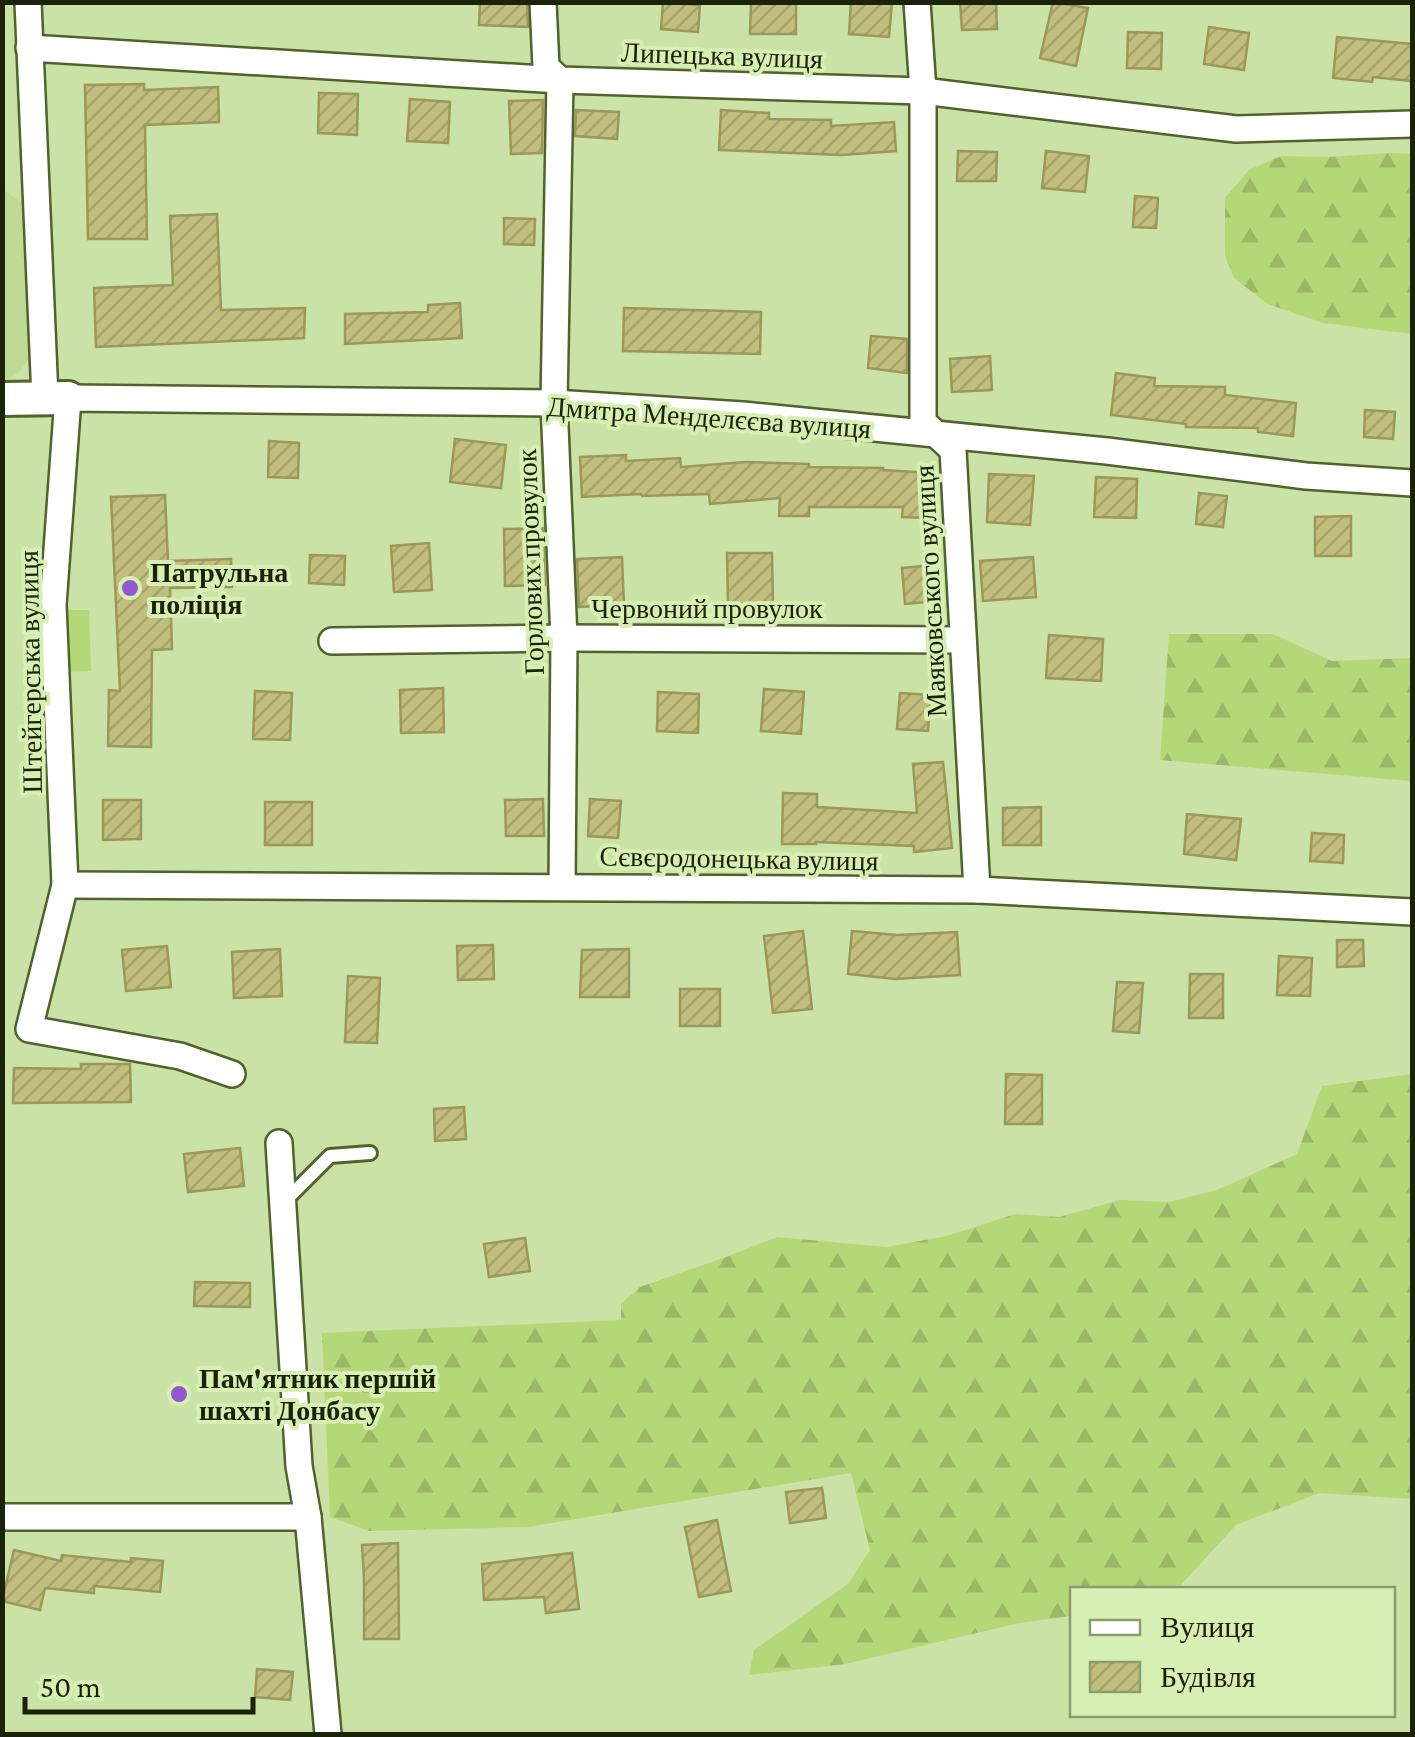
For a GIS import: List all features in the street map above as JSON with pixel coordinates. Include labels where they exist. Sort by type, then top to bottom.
[{"type":"street","name":"Штейгерська вулиця","points":[[28,2],[57,398],[53,605],[65,886],[29,1029]]},
{"type":"street","name":"Горлових провулок","points":[[543,2],[546,67],[560,80],[554,403],[564,638],[562,887]]},
{"type":"street","name":"Маяковського вулиця","points":[[917,2],[923,91],[922,422],[953,450],[978,890]]},
{"type":"street","name":"Липецька вулиця","points":[[29,48],[560,80],[923,91],[1236,128],[1412,124]]},
{"type":"street","name":"Дмитра Менделєєва вулиця","points":[[2,398],[554,403],[742,416],[1107,451],[1306,476],[1412,483]]},
{"type":"street","name":"Червоний провулок","points":[[332,641],[962,640]]},
{"type":"street","name":"Сєвєродонецька вулиця","points":[[65,886],[978,890],[1412,912]]},
{"type":"street","points":[[2,1027],[180,1056],[232,1074]]},
{"type":"street","points":[[279,1143],[300,1466],[328,1734]]},
{"type":"street","points":[[2,1517],[308,1516]]},
{"type":"lane","points":[[283,1202],[330,1156],[370,1153]]},
{"type":"shaded area","points":[[2,189],[23,203],[28,212],[32,342],[29,359],[19,372],[3,380]]},
{"type":"green space","points":[[1412,154],[1412,334],[1323,323],[1268,304],[1234,278],[1225,255],[1225,198],[1249,170],[1281,156]]},
{"type":"green space","points":[[67,610],[89,610],[91,671],[69,672]]},
{"type":"green space","points":[[1169,634],[1273,634],[1332,661],[1412,658],[1412,781],[1160,760]]},
{"type":"green space","points":[[1412,1074],[1412,1499],[1319,1493],[1236,1525],[1179,1587],[1070,1587],[1070,1616],[1019,1623],[845,1664],[749,1675],[754,1650],[848,1584],[870,1550],[851,1473],[528,1527],[369,1531],[330,1517],[322,1333],[621,1320],[621,1304],[640,1287],[777,1237],[887,1247],[947,1236],[1015,1214],[1059,1217],[1120,1200],[1169,1202],[1217,1190],[1297,1154],[1322,1086]]},
{"type":"building","points":[[480,2],[527,2],[528,27],[479,25]]},
{"type":"building","points":[[663,2],[700,5],[698,32],[661,29]]},
{"type":"building","points":[[751,2],[796,2],[796,34],[750,34]]},
{"type":"building","points":[[851,2],[892,2],[889,37],[849,34]]},
{"type":"building","points":[[960,2],[996,2],[997,29],[962,30]]},
{"type":"building","points":[[1053,2],[1088,8],[1076,66],[1040,58]]},
{"type":"building","points":[[1209,27],[1249,33],[1244,70],[1204,64]]},
{"type":"building","points":[[1128,32],[1162,33],[1161,69],[1127,68]]},
{"type":"building","points":[[1337,37],[1412,44],[1412,81],[1333,78]]},
{"type":"building","points":[[144,84],[144,90],[218,87],[219,122],[145,125],[147,239],[88,239],[85,85]]},
{"type":"building","points":[[319,93],[358,94],[357,135],[318,133]]},
{"type":"building","points":[[410,99],[450,102],[448,143],[407,141]]},
{"type":"building","points":[[543,100],[542,153],[511,154],[509,101]]},
{"type":"building","points":[[576,110],[619,112],[617,139],[575,136]]},
{"type":"building","points":[[721,110],[769,113],[769,119],[831,120],[831,126],[894,122],[896,151],[842,155],[719,150]]},
{"type":"building","points":[[958,151],[997,152],[996,181],[957,181]]},
{"type":"building","points":[[1046,151],[1089,156],[1085,192],[1042,188]]},
{"type":"building","points":[[1135,196],[1158,198],[1156,228],[1133,227]]},
{"type":"building","points":[[217,214],[221,310],[305,308],[304,338],[96,347],[94,288],[173,285],[170,216]]},
{"type":"building","points":[[504,218],[535,219],[534,245],[504,244]]},
{"type":"building","points":[[460,303],[462,338],[345,344],[345,314],[428,312],[428,305]]},
{"type":"building","points":[[624,308],[761,312],[760,354],[623,351]]},
{"type":"building","points":[[871,336],[907,339],[907,373],[868,368]]},
{"type":"building","points":[[990,356],[992,390],[952,392],[950,359]]},
{"type":"building","points":[[1116,373],[1155,378],[1154,386],[1225,387],[1225,395],[1296,403],[1293,436],[1258,432],[1258,428],[1186,427],[1111,415]]},
{"type":"building","points":[[1365,410],[1395,412],[1393,439],[1364,437]]},
{"type":"building","points":[[455,439],[506,445],[501,488],[450,482]]},
{"type":"building","points":[[269,441],[299,443],[298,478],[268,477]]},
{"type":"building","points":[[626,455],[626,461],[680,458],[681,467],[746,462],[930,473],[927,518],[902,517],[903,507],[809,507],[809,516],[779,516],[780,498],[710,504],[709,494],[582,497],[580,457]]},
{"type":"building","points":[[989,474],[1034,476],[1030,525],[987,522]]},
{"type":"building","points":[[1096,477],[1137,479],[1136,518],[1094,517]]},
{"type":"building","points":[[1199,493],[1227,496],[1223,527],[1196,524]]},
{"type":"building","points":[[165,495],[168,561],[231,559],[232,587],[170,588],[172,649],[152,650],[151,747],[108,746],[109,690],[120,691],[111,497]]},
{"type":"building","points":[[1351,516],[1351,556],[1315,556],[1315,517]]},
{"type":"building","points":[[543,528],[545,585],[505,586],[504,529]]},
{"type":"building","points":[[429,543],[432,590],[394,592],[391,546]]},
{"type":"building","points":[[727,553],[772,553],[773,603],[728,604]]},
{"type":"building","points":[[310,555],[345,556],[344,585],[309,583]]},
{"type":"building","points":[[622,557],[624,605],[579,607],[577,559]]},
{"type":"building","points":[[1033,557],[1036,597],[983,601],[980,561]]},
{"type":"building","points":[[934,565],[937,601],[905,604],[902,568]]},
{"type":"building","points":[[1049,635],[1103,639],[1101,681],[1046,678]]},
{"type":"building","points":[[443,688],[444,732],[401,733],[400,690]]},
{"type":"building","points":[[764,689],[804,692],[801,734],[761,731]]},
{"type":"building","points":[[255,691],[292,693],[290,740],[253,739]]},
{"type":"building","points":[[658,692],[699,694],[698,733],[657,731]]},
{"type":"building","points":[[900,693],[931,695],[928,731],[897,729]]},
{"type":"building","points":[[943,762],[952,848],[914,852],[914,846],[782,844],[783,793],[817,794],[817,807],[917,813],[913,764]]},
{"type":"building","points":[[543,799],[544,836],[506,836],[505,800]]},
{"type":"building","points":[[590,799],[621,801],[618,838],[588,836]]},
{"type":"building","points":[[103,800],[141,800],[141,839],[103,840]]},
{"type":"building","points":[[265,802],[312,802],[312,845],[265,845]]},
{"type":"building","points":[[1041,807],[1041,845],[1003,845],[1003,808]]},
{"type":"building","points":[[1187,814],[1241,819],[1236,860],[1184,854]]},
{"type":"building","points":[[1312,833],[1344,835],[1343,863],[1310,861]]},
{"type":"building","points":[[803,931],[812,1009],[773,1013],[764,936]]},
{"type":"building","points":[[852,931],[897,935],[957,932],[960,975],[895,979],[848,974]]},
{"type":"building","points":[[1337,940],[1363,940],[1364,966],[1337,967]]},
{"type":"building","points":[[493,945],[494,979],[458,980],[457,946]]},
{"type":"building","points":[[167,946],[171,987],[126,991],[122,950]]},
{"type":"building","points":[[280,949],[282,996],[234,998],[232,952]]},
{"type":"building","points":[[629,949],[629,997],[580,997],[582,950]]},
{"type":"building","points":[[1279,956],[1312,958],[1310,996],[1277,995]]},
{"type":"building","points":[[1190,974],[1223,974],[1223,1018],[1189,1018]]},
{"type":"building","points":[[348,976],[380,978],[377,1043],[345,1042]]},
{"type":"building","points":[[1117,982],[1143,983],[1139,1033],[1113,1031]]},
{"type":"building","points":[[680,989],[720,989],[720,1026],[680,1026]]},
{"type":"building","points":[[81,1064],[130,1064],[131,1102],[13,1103],[14,1068],[81,1069]]},
{"type":"building","points":[[1006,1074],[1042,1075],[1042,1124],[1005,1124]]},
{"type":"building","points":[[464,1107],[466,1139],[435,1141],[434,1109]]},
{"type":"building","points":[[240,1148],[244,1186],[188,1192],[184,1154]]},
{"type":"building","points":[[525,1238],[530,1271],[489,1277],[484,1244]]},
{"type":"building","points":[[195,1282],[250,1283],[250,1307],[194,1306]]},
{"type":"building","points":[[822,1488],[826,1518],[790,1523],[786,1492]]},
{"type":"building","points":[[717,1520],[731,1591],[699,1597],[685,1527]]},
{"type":"building","points":[[398,1543],[399,1639],[364,1639],[362,1545]]},
{"type":"building","points":[[14,1550],[61,1561],[62,1555],[163,1561],[160,1592],[94,1586],[94,1593],[45,1588],[40,1610],[2,1601]]},
{"type":"building","points":[[572,1553],[579,1609],[546,1613],[544,1597],[484,1600],[482,1564]]},
{"type":"building","points":[[257,1669],[293,1672],[290,1700],[255,1697]]},
{"type":"place","name":"Патрульна поліція","points":[[130,588]]},
{"type":"place","name":"Пам'ятник першій шахті Донбасу","points":[[179,1394]]}]
